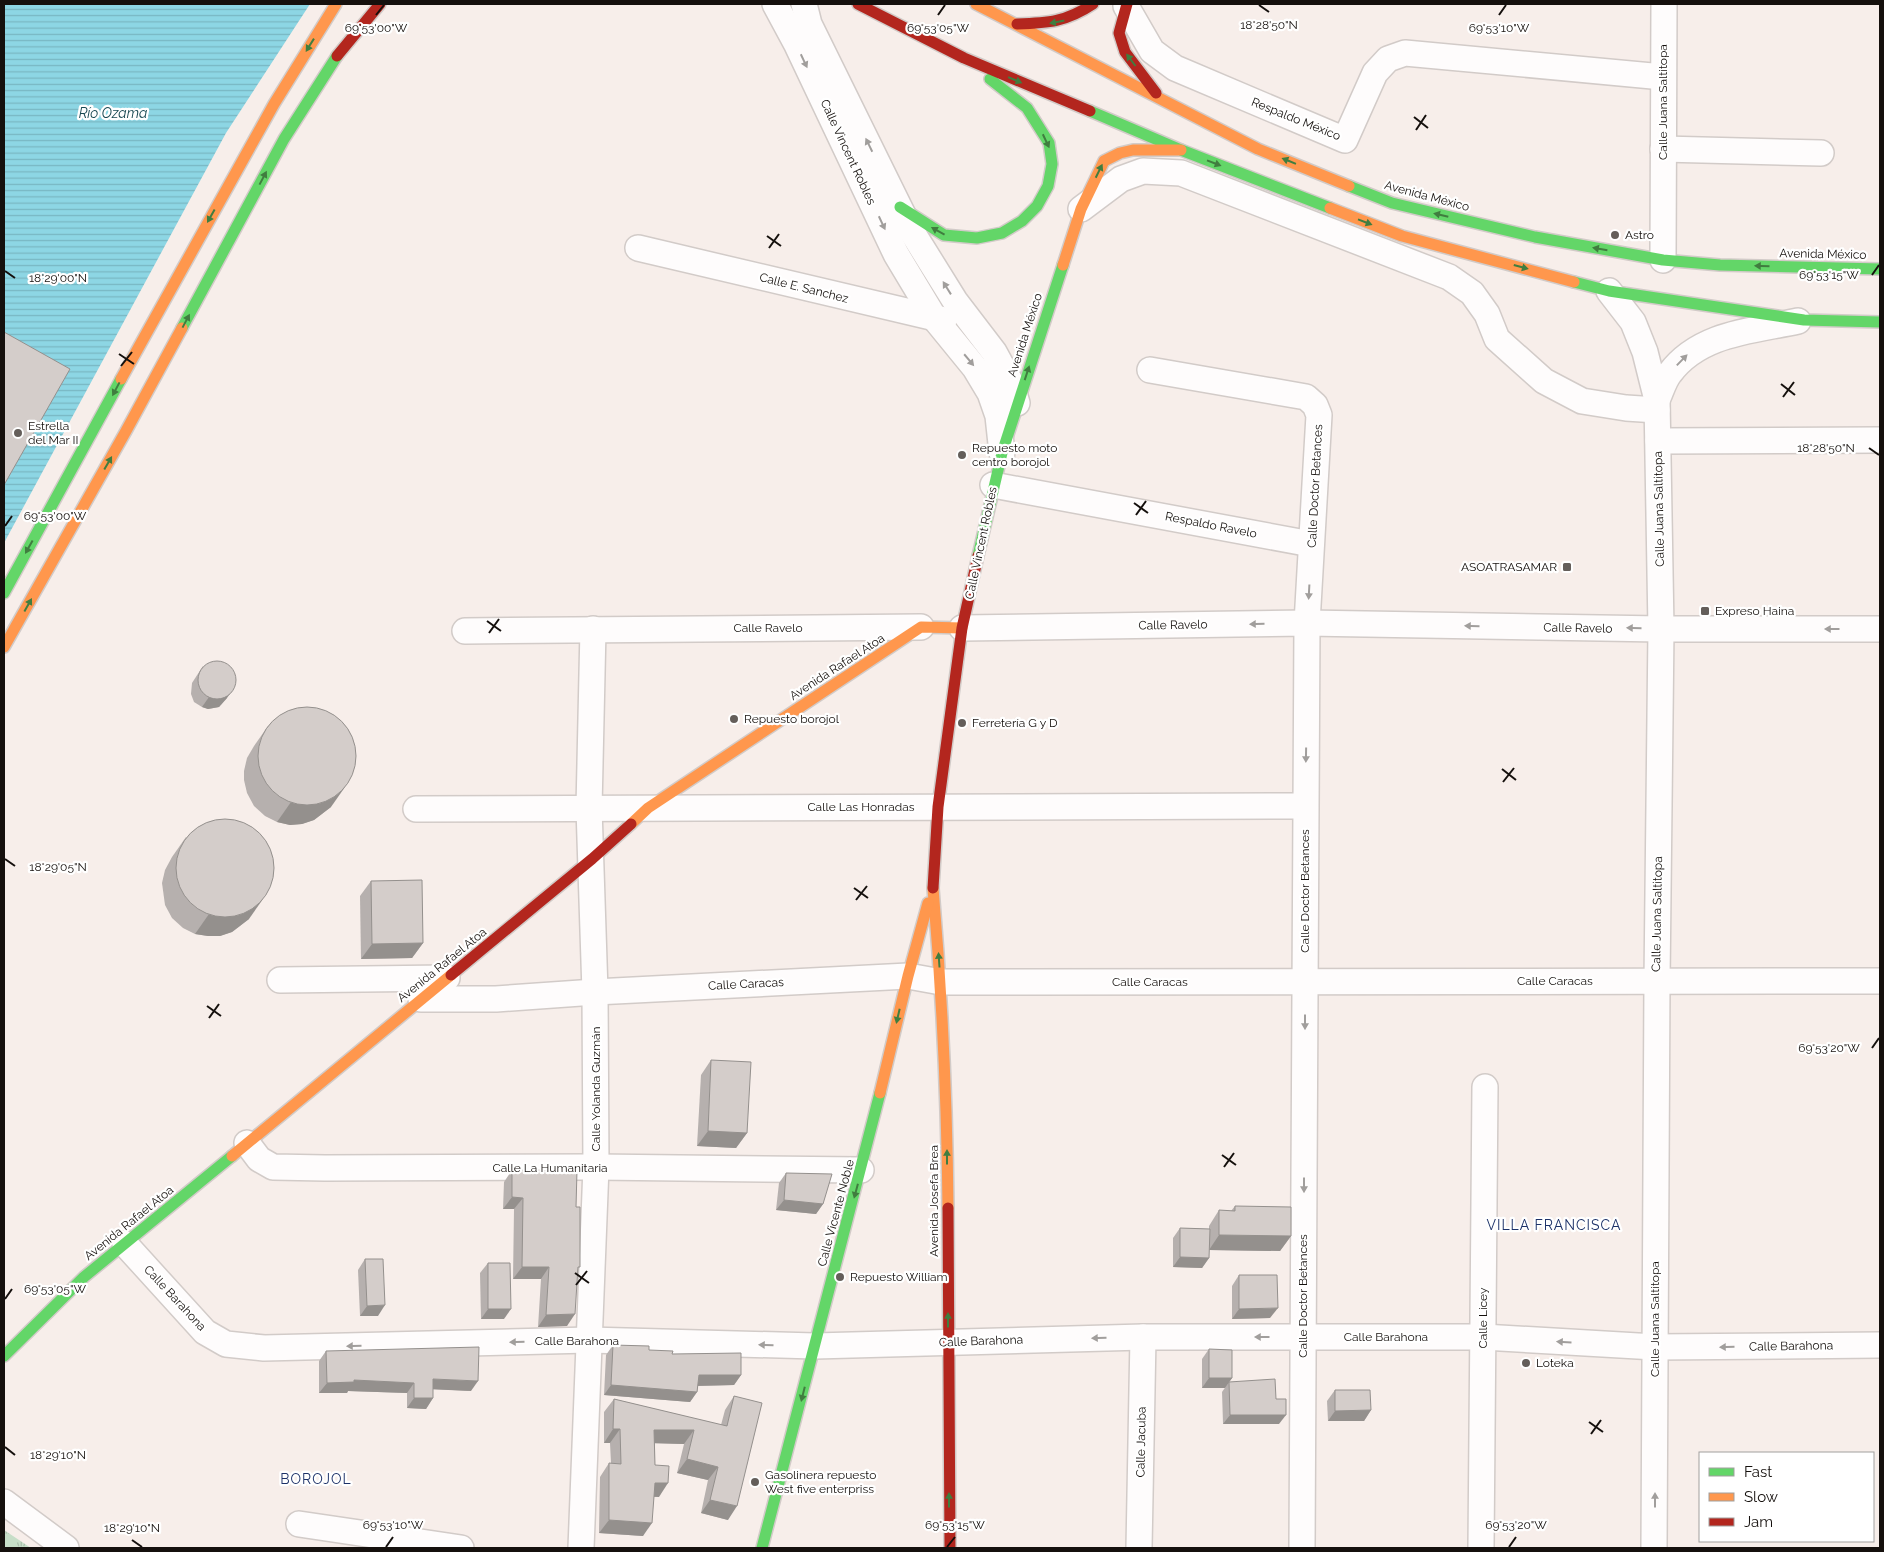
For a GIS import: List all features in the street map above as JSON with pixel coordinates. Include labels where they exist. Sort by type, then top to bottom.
[{"type":"main road","points":[[4,593],[264,121],[336,4]]},
{"type":"main road","points":[[4,647],[126,431],[284,139],[338,55],[380,4]]},
{"type":"main road","name":"Avenida México","points":[[976,4],[1258,149],[1392,203],[1535,237],[1663,260],[1720,266],[1880,269]]},
{"type":"main road","points":[[1015,24],[1055,23],[1075,17],[1093,4]]},
{"type":"main road","name":"Avenida México","points":[[860,5],[964,58],[1182,150],[1402,236],[1609,290],[1804,320],[1880,322]]},
{"type":"main road","points":[[1127,5],[1119,33],[1125,52],[1160,99]]},
{"type":"main road","points":[[900,207],[944,235],[977,238],[1002,232],[1022,221],[1037,206],[1048,186],[1052,164],[1049,143],[1027,108],[964,58]]},
{"type":"main road","name":"Avenida México","points":[[1002,453],[1080,209],[1104,162],[1120,153],[1134,150],[1182,150]]},
{"type":"main road","name":"Calle Vincent Robles","points":[[933,884],[938,807],[962,628],[993,485],[1002,453]]},
{"type":"main road","name":"Calle Ravelo","points":[[921,627],[962,628]]},
{"type":"main road","name":"Avenida Rafael Atoa","points":[[4,1356],[84,1277],[592,859],[648,808],[921,627]]},
{"type":"main road","name":"Calle Vicente Noble","points":[[762,1548],[862,1170],[908,976],[933,884]]},
{"type":"main road","name":"Avenida Josefa Brea","points":[[933,884],[941,982],[947,1122],[950,1548]]},
{"type":"street","points":[[804,4],[809,24],[910,227],[955,301],[994,352],[1011,383],[1017,403]]},
{"type":"street","name":"Calle Juana Saltitopa","points":[[1663,260],[1664,4]]},
{"type":"street","name":"Respaldo México","points":[[1127,5],[1152,51],[1175,68],[1345,140],[1375,73],[1388,59],[1405,53],[1663,77]]},
{"type":"street","name":"Calle Vincent Robles","points":[[778,10],[800,52],[896,254],[935,319],[975,368],[990,393],[998,416],[1002,453]]},
{"type":"street","points":[[1663,149],[1821,153]]},
{"type":"street","points":[[1080,209],[1121,179],[1143,171],[1181,173],[1449,277],[1472,294],[1487,314],[1497,339],[1544,381],[1582,401],[1626,408],[1657,405],[1669,374],[1688,354],[1717,338],[1804,320]]},
{"type":"street","name":"Calle E. Sanchez","points":[[638,248],[935,319],[972,323]]},
{"type":"street","name":"Calle Juana Saltitopa","points":[[1609,290],[1633,322],[1645,352],[1657,405],[1660,629],[1654,1548]]},
{"type":"street","name":"Calle Doctor Betances","points":[[1150,370],[1306,397],[1316,404],[1319,415],[1307,623],[1302,1548]]},
{"type":"street","points":[[1658,441],[1880,440]]},
{"type":"street","name":"Respaldo Ravelo","points":[[993,485],[1311,544]]},
{"type":"street","name":"Calle Ravelo","points":[[962,628],[1307,623],[1660,629],[1880,630]]},
{"type":"street","name":"Calle Ravelo","points":[[465,631],[921,627]]},
{"type":"street","name":"Calle Yolanda Guzmán","points":[[581,1548],[596,1167],[595,992],[589,808],[592,629]]},
{"type":"street","name":"Calle Las Honradas","points":[[416,809],[1305,806]]},
{"type":"street","name":"Calle Caracas","points":[[421,999],[496,999],[908,976],[941,982],[1880,981]]},
{"type":"street","points":[[280,980],[447,978]]},
{"type":"street","name":"Calle Licey","points":[[1481,1548],[1485,1087]]},
{"type":"street","name":"Calle La Humanitaria","points":[[247,1143],[259,1159],[274,1167],[596,1167],[862,1170]]},
{"type":"street","name":"Calle Barahona","points":[[125,1244],[205,1332],[226,1344],[264,1348],[589,1340],[815,1346],[1143,1337],[1483,1337],[1655,1347],[1880,1345]]},
{"type":"street","name":"Calle Jacuba","points":[[1139,1548],[1143,1337]]},
{"type":"street","points":[[4,1502],[66,1548]]},
{"type":"street","points":[[299,1524],[461,1548]]},
{"type":"green space","points":[[4,1530],[31,1548],[4,1548]]},
{"type":"water","name":"Río Ozama","points":[[4,4],[310,4],[226,133],[4,543]]},
{"type":"building","name":"Estrella del Mar II","points":[[4,332],[70,369],[4,485]]},
{"type":"building","points":[[217,661],[230,667],[236,680],[230,693],[217,699],[204,693],[198,680],[204,667]]},
{"type":"building","points":[[307,707],[326,711],[342,721],[352,737],[356,756],[352,775],[342,791],[326,801],[307,805],[288,801],[272,791],[262,775],[258,756],[262,737],[272,721],[288,711]]},
{"type":"building","points":[[225,819],[235,820],[252,827],[266,841],[273,858],[273,878],[266,895],[252,909],[235,916],[225,917],[215,916],[198,909],[184,895],[177,878],[176,868],[177,858],[184,841],[198,827],[215,820]]},
{"type":"building","points":[[422,880],[423,943],[372,944],[371,881]]},
{"type":"building","points":[[711,1060],[751,1062],[747,1133],[708,1131]]},
{"type":"building","points":[[512,1170],[577,1170],[576,1207],[580,1207],[580,1267],[578,1267],[575,1314],[546,1315],[549,1267],[522,1267],[523,1198],[512,1197]]},
{"type":"building","points":[[786,1173],[832,1174],[823,1204],[784,1200]]},
{"type":"building","points":[[1235,1206],[1291,1207],[1291,1236],[1219,1235],[1219,1210],[1235,1211]]},
{"type":"building","points":[[1180,1228],[1210,1229],[1209,1258],[1180,1257]]},
{"type":"building","points":[[365,1259],[383,1259],[385,1305],[367,1306]]},
{"type":"building","points":[[488,1263],[510,1263],[511,1309],[488,1309]]},
{"type":"building","points":[[1239,1275],[1277,1275],[1278,1308],[1239,1309]]},
{"type":"building","points":[[613,1345],[649,1346],[649,1350],[673,1351],[672,1354],[741,1353],[741,1375],[699,1375],[697,1392],[611,1385]]},
{"type":"building","points":[[479,1347],[478,1381],[433,1379],[433,1398],[414,1398],[414,1383],[354,1380],[354,1382],[327,1383],[326,1351]]},
{"type":"building","points":[[1209,1349],[1232,1350],[1232,1378],[1209,1378]]},
{"type":"building","points":[[1275,1379],[1276,1399],[1286,1399],[1286,1415],[1230,1415],[1229,1382]]},
{"type":"building","points":[[1335,1390],[1370,1390],[1371,1410],[1335,1411]]},
{"type":"building","points":[[734,1396],[762,1403],[737,1506],[710,1500],[718,1467],[687,1459],[694,1430],[654,1430],[655,1465],[669,1466],[668,1483],[655,1483],[652,1523],[609,1520],[609,1463],[621,1464],[620,1429],[613,1429],[614,1399],[727,1426]]},
{"type":"traffic: fast","points":[[182,328],[284,139],[337,56]]},
{"type":"traffic: fast","points":[[900,207],[944,235],[977,238],[1002,233],[1022,221],[1037,206],[1048,186],[1052,164],[1049,143],[1027,108],[990,79]]},
{"type":"traffic: fast","points":[[1090,111],[1181,150],[1330,208]]},
{"type":"traffic: fast","points":[[1349,186],[1392,203],[1535,237],[1663,260],[1720,265],[1880,269]]},
{"type":"traffic: fast","points":[[978,556],[1002,453],[1063,265]]},
{"type":"traffic: fast","points":[[1574,282],[1609,291],[1804,320],[1880,322]]},
{"type":"traffic: fast","points":[[4,593],[121,379]]},
{"type":"traffic: fast","points":[[762,1548],[880,1093]]},
{"type":"traffic: fast","points":[[4,1356],[84,1277],[232,1156]]},
{"type":"traffic: slow","points":[[121,379],[274,104],[336,4]]},
{"type":"traffic: slow","points":[[976,4],[1258,149],[1349,186]]},
{"type":"traffic: slow","points":[[1063,265],[1081,209],[1104,161],[1120,153],[1133,150],[1181,150]]},
{"type":"traffic: slow","points":[[1330,208],[1402,236],[1574,282]]},
{"type":"traffic: slow","points":[[4,647],[182,328]]},
{"type":"traffic: slow","points":[[631,824],[648,808],[921,627],[962,628]]},
{"type":"traffic: slow","points":[[933,888],[944,1048],[948,1208]]},
{"type":"traffic: slow","points":[[880,1093],[908,976],[928,903]]},
{"type":"traffic: slow","points":[[232,1156],[451,975]]},
{"type":"traffic: jam","points":[[337,56],[380,4]]},
{"type":"traffic: jam","points":[[858,4],[964,58],[1090,111]]},
{"type":"traffic: jam","points":[[1017,24],[1038,23],[1065,18],[1093,4]]},
{"type":"traffic: jam","points":[[1127,4],[1119,33],[1125,52],[1156,93]]},
{"type":"traffic: jam","points":[[933,888],[938,807],[962,628],[978,556]]},
{"type":"traffic: jam","points":[[451,975],[592,859],[631,824]]},
{"type":"traffic: jam","points":[[948,1208],[950,1548]]},
{"type":"place","name":"Astro","points":[[1615,235]]},
{"type":"place","name":"Estrella del Mar II","points":[[18,433]]},
{"type":"place","name":"Repuesto moto centro borojol","points":[[962,455]]},
{"type":"place","name":"ASOATRASAMAR","points":[[1567,567]]},
{"type":"place","name":"Expreso Haina","points":[[1705,611]]},
{"type":"place","name":"Repuesto borojol","points":[[734,719]]},
{"type":"place","name":"Ferretería G y D","points":[[962,723]]},
{"type":"place","name":"Repuesto William","points":[[840,1277]]},
{"type":"place","name":"Loteka","points":[[1526,1363]]},
{"type":"place","name":"Gasolinera repuesto West five enterpriss","points":[[755,1482]]},
{"type":"district","name":"VILLA FRANCISCA","points":[[1554,1225]]},
{"type":"district","name":"BOROJOL","points":[[316,1479]]}]
